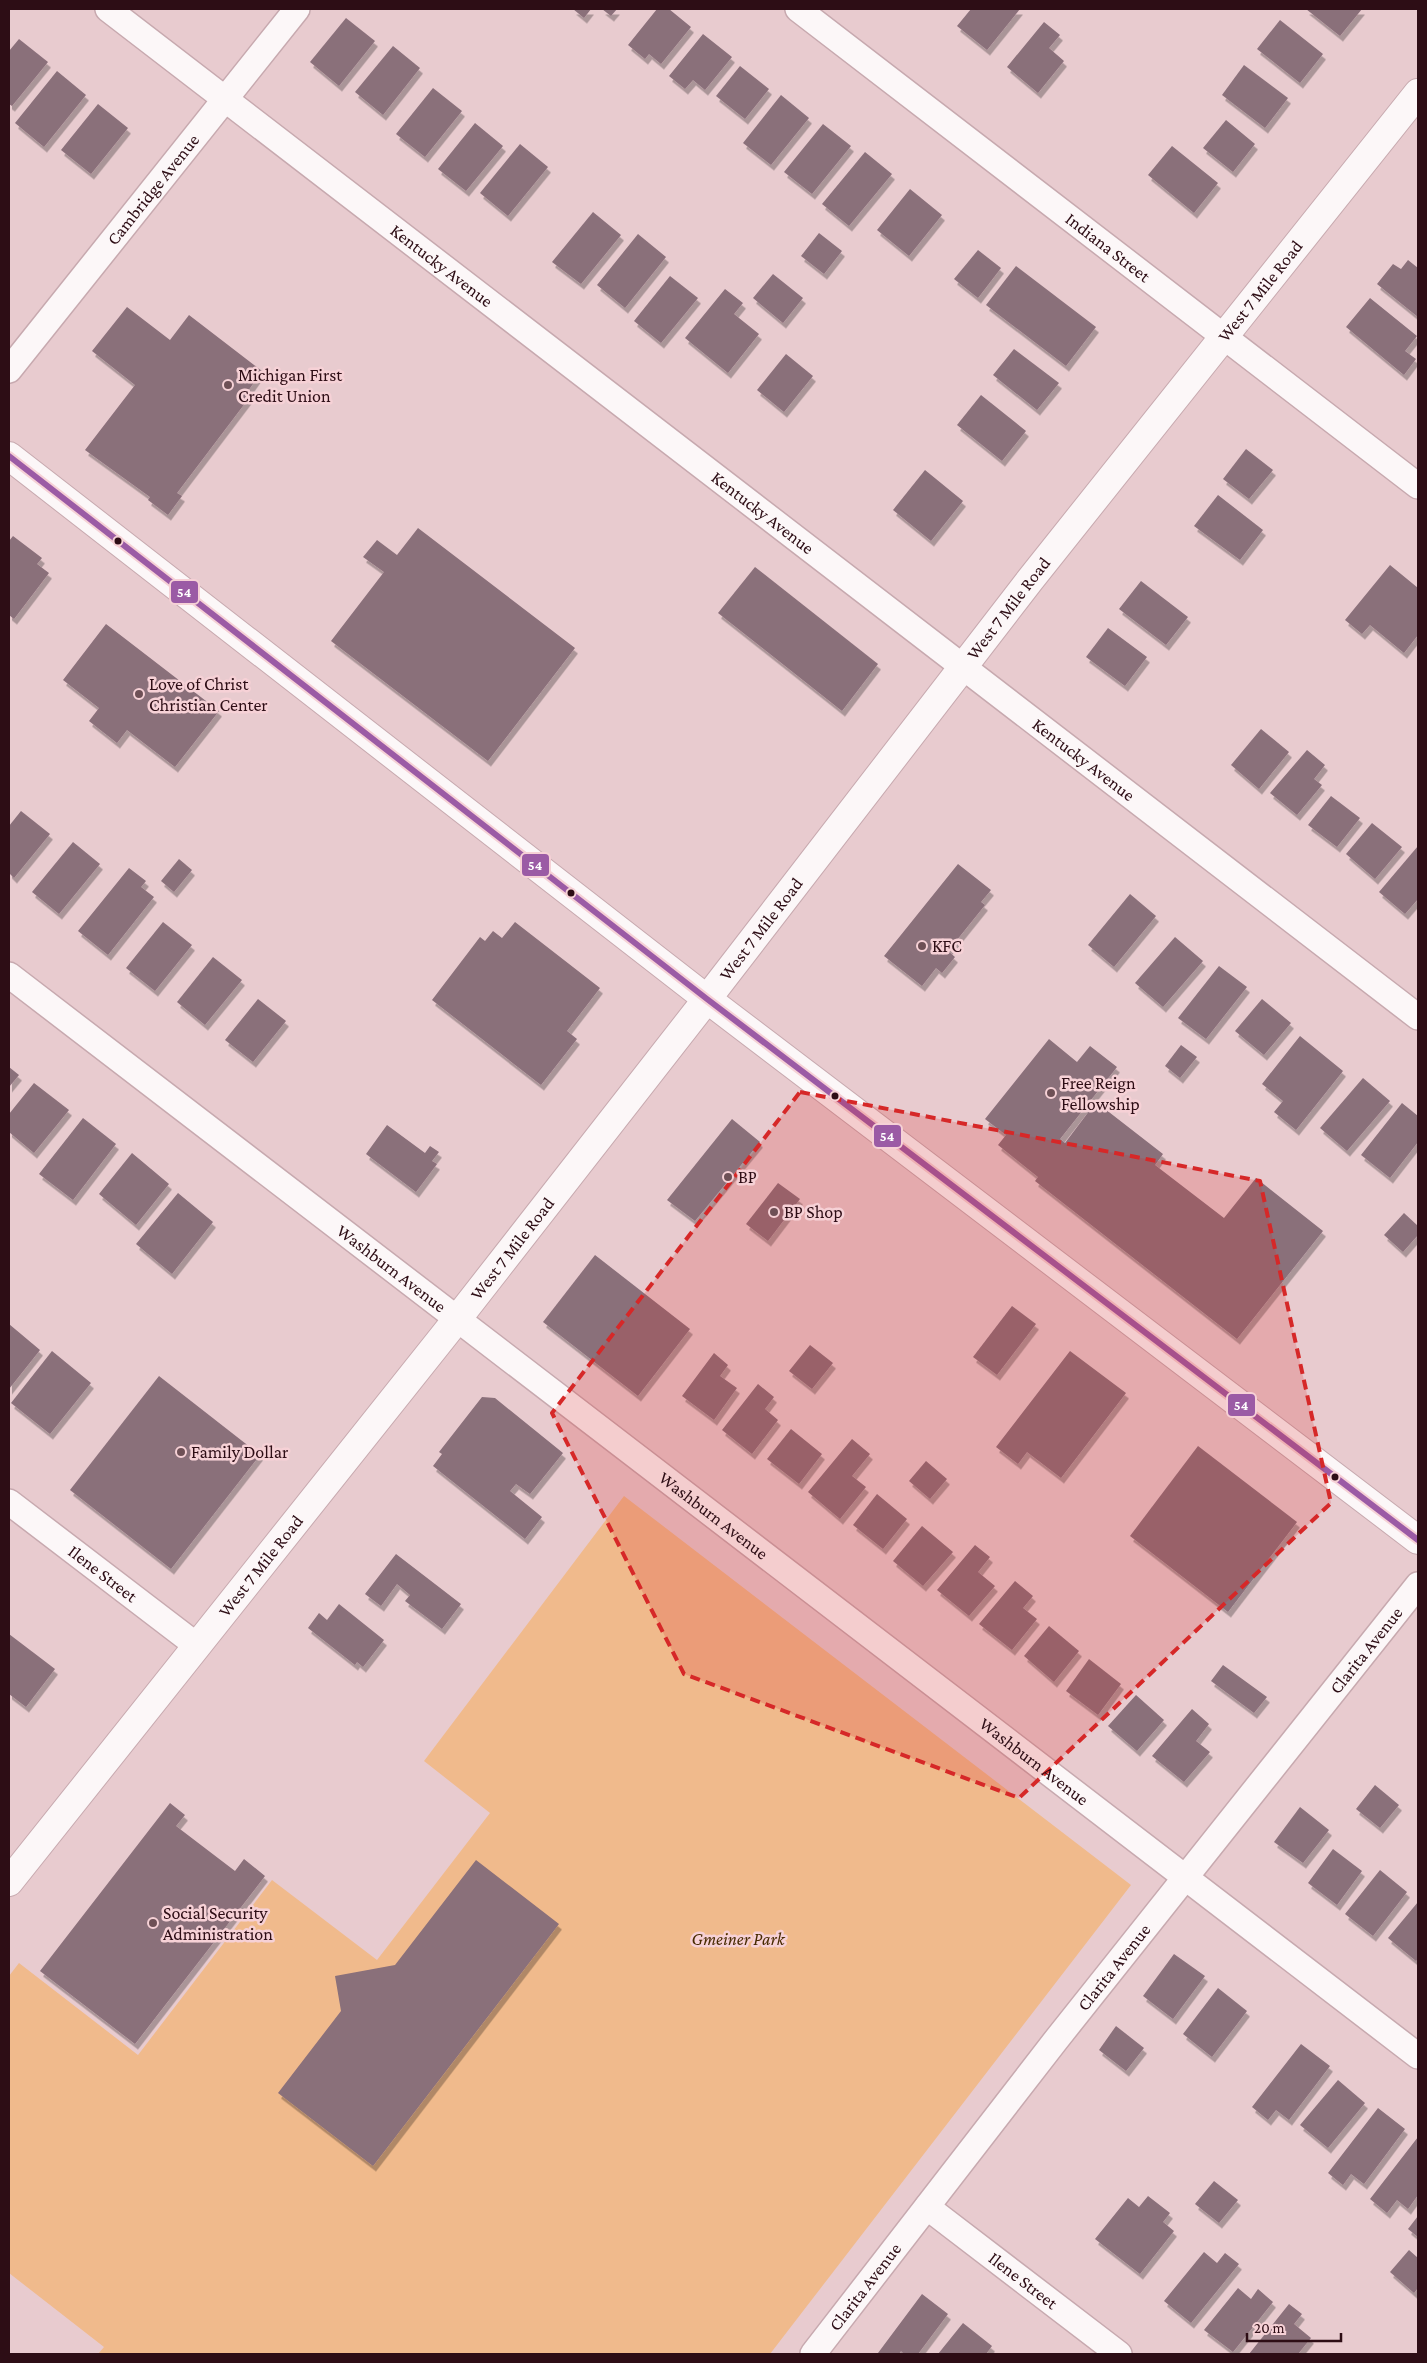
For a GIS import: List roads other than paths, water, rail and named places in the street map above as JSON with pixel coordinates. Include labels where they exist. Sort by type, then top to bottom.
[{"type":"main road","name":"West 7 Mile Road","points":[[9,1882],[458,1318],[708,1000],[1036,572],[1418,93]]},
{"type":"main road","points":[[9,456],[708,1000],[1418,1540]]},
{"type":"street","name":"Kentucky Avenue","points":[[108,9],[1418,1017]]},
{"type":"street","name":"Cambridge Avenue","points":[[9,370],[297,9]]},
{"type":"street","name":"Indiana Street","points":[[798,9],[1418,486]]},
{"type":"street","name":"Washburn Avenue","points":[[9,975],[1418,2056]]},
{"type":"street","name":"Ilene Street","points":[[9,1502],[196,1645]]},
{"type":"street","name":"Clarita Avenue","points":[[814,2354],[1185,1876],[1418,1585]]},
{"type":"street","name":"Ilene Street","points":[[927,2207],[1119,2354]]},
{"type":"place","name":"Michigan First Credit Union","points":[[228,385]]},
{"type":"place","name":"Love of Christ Christian Center","points":[[139,694]]},
{"type":"place","name":"KFC","points":[[922,946]]},
{"type":"place","name":"Free Reign Fellowship","points":[[1051,1093]]},
{"type":"place","name":"BP","points":[[728,1177]]},
{"type":"place","name":"BP Shop","points":[[774,1212]]},
{"type":"place","name":"Family Dollar","points":[[181,1452]]},
{"type":"place","name":"Social Security Administration","points":[[153,1923]]},
{"type":"park label","name":"Gmeiner Park","points":[[738,1939]]}]
